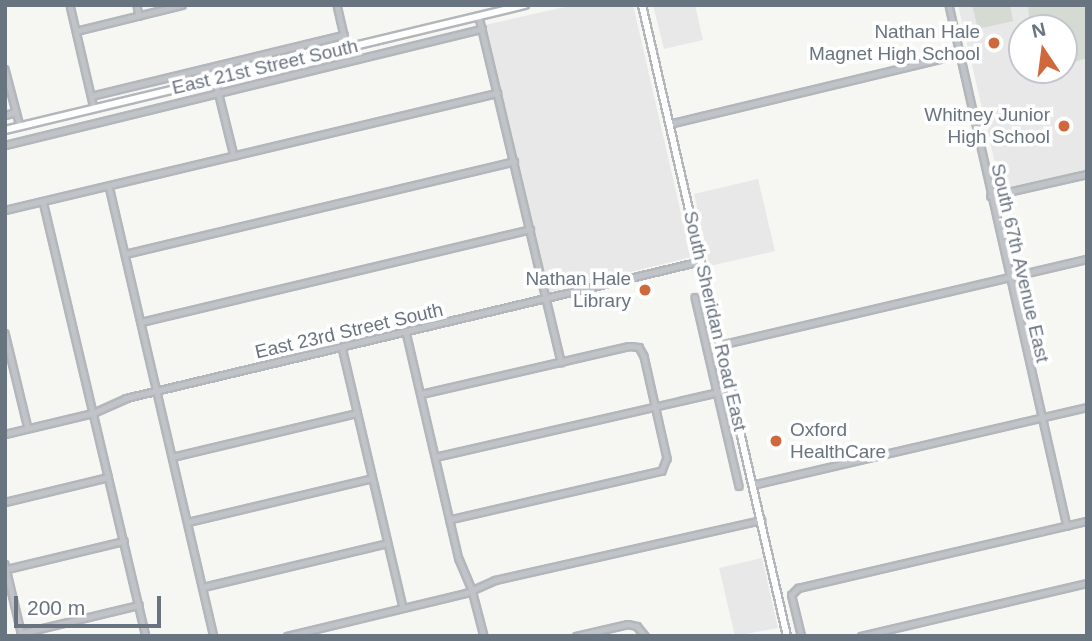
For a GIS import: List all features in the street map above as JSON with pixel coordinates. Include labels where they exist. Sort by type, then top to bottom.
[{"type":"main road","name":"East 21st Street South","points":[[5,130],[479,17],[488,10],[526,5]]},
{"type":"main road","name":"South Sheridan Road East","points":[[642,5],[788,636]]},
{"type":"street","points":[[70,5],[94,108]]},
{"type":"street","points":[[137,5],[139,16]]},
{"type":"street","points":[[76,31],[182,5]]},
{"type":"street","points":[[337,5],[347,48]]},
{"type":"street","name":"South 67th Avenue East","points":[[949,5],[990,196],[1067,526]]},
{"type":"street","points":[[479,17],[561,362]]},
{"type":"street","name":"East 21st Street South","points":[[5,145],[482,29]]},
{"type":"street","name":"East 21st Street South","points":[[91,96],[344,35]]},
{"type":"street","points":[[669,124],[960,54]]},
{"type":"street","points":[[5,69],[20,126]]},
{"type":"street","points":[[215,79],[234,156]]},
{"type":"street","points":[[5,210],[497,93]]},
{"type":"street","points":[[5,115],[16,112]]},
{"type":"street","points":[[125,254],[514,161]]},
{"type":"street","points":[[990,196],[1087,174]]},
{"type":"street","points":[[108,186],[214,636]]},
{"type":"street","points":[[43,201],[146,636]]},
{"type":"street","points":[[141,322],[530,229]]},
{"type":"street","points":[[720,345],[1087,260]]},
{"type":"street","name":"East 23rd Street South","points":[[5,434],[93,413],[117,401],[157,391],[701,261]]},
{"type":"street","name":"South Sheridan Road East","points":[[695,297],[739,486]]},
{"type":"street","points":[[406,332],[459,559],[472,590],[484,636]]},
{"type":"street","points":[[5,333],[28,428]]},
{"type":"street","points":[[421,394],[629,346],[639,347],[644,356],[667,457],[666,467],[656,473],[450,520]]},
{"type":"street","points":[[342,347],[403,608]]},
{"type":"street","points":[[435,457],[731,389]]},
{"type":"street","points":[[752,485],[1087,407]]},
{"type":"street","points":[[172,457],[357,413]]},
{"type":"street","points":[[5,502],[108,477]]},
{"type":"street","points":[[188,522],[372,478]]},
{"type":"street","points":[[287,636],[472,590],[495,580],[761,520]]},
{"type":"street","points":[[801,636],[792,593],[798,588],[1087,521]]},
{"type":"street","points":[[124,541],[6,566],[22,634],[139,605]]},
{"type":"street","points":[[203,587],[387,543]]},
{"type":"street","points":[[861,636],[1087,583]]},
{"type":"street","points":[[576,636],[624,624],[637,626],[645,636]]},
{"type":"shaded area","points":[[574,5],[633,5],[691,257],[549,292],[485,25]]},
{"type":"shaded area","points":[[653,5],[695,5],[703,40],[664,49]]},
{"type":"shaded area","points":[[958,5],[1087,5],[1087,170],[994,190],[997,172]]},
{"type":"shaded area","points":[[972,5],[1010,5],[1012,14],[1008,14],[1008,22],[978,29]]},
{"type":"shaded area","points":[[1028,5],[1087,5],[1087,58],[1078,61],[1078,14],[1029,14]]},
{"type":"shaded area","points":[[758,179],[775,251],[710,266],[694,194]]},
{"type":"shaded area","points":[[762,558],[778,628],[735,636],[719,568]]},
{"type":"place","name":"Nathan Hale Magnet High School","points":[[994,43]]},
{"type":"place","name":"Whitney Junior High School","points":[[1064,126]]},
{"type":"place","name":"Nathan Hale Library","points":[[645,290]]},
{"type":"place","name":"Oxford HealthCare","points":[[776,441]]}]
